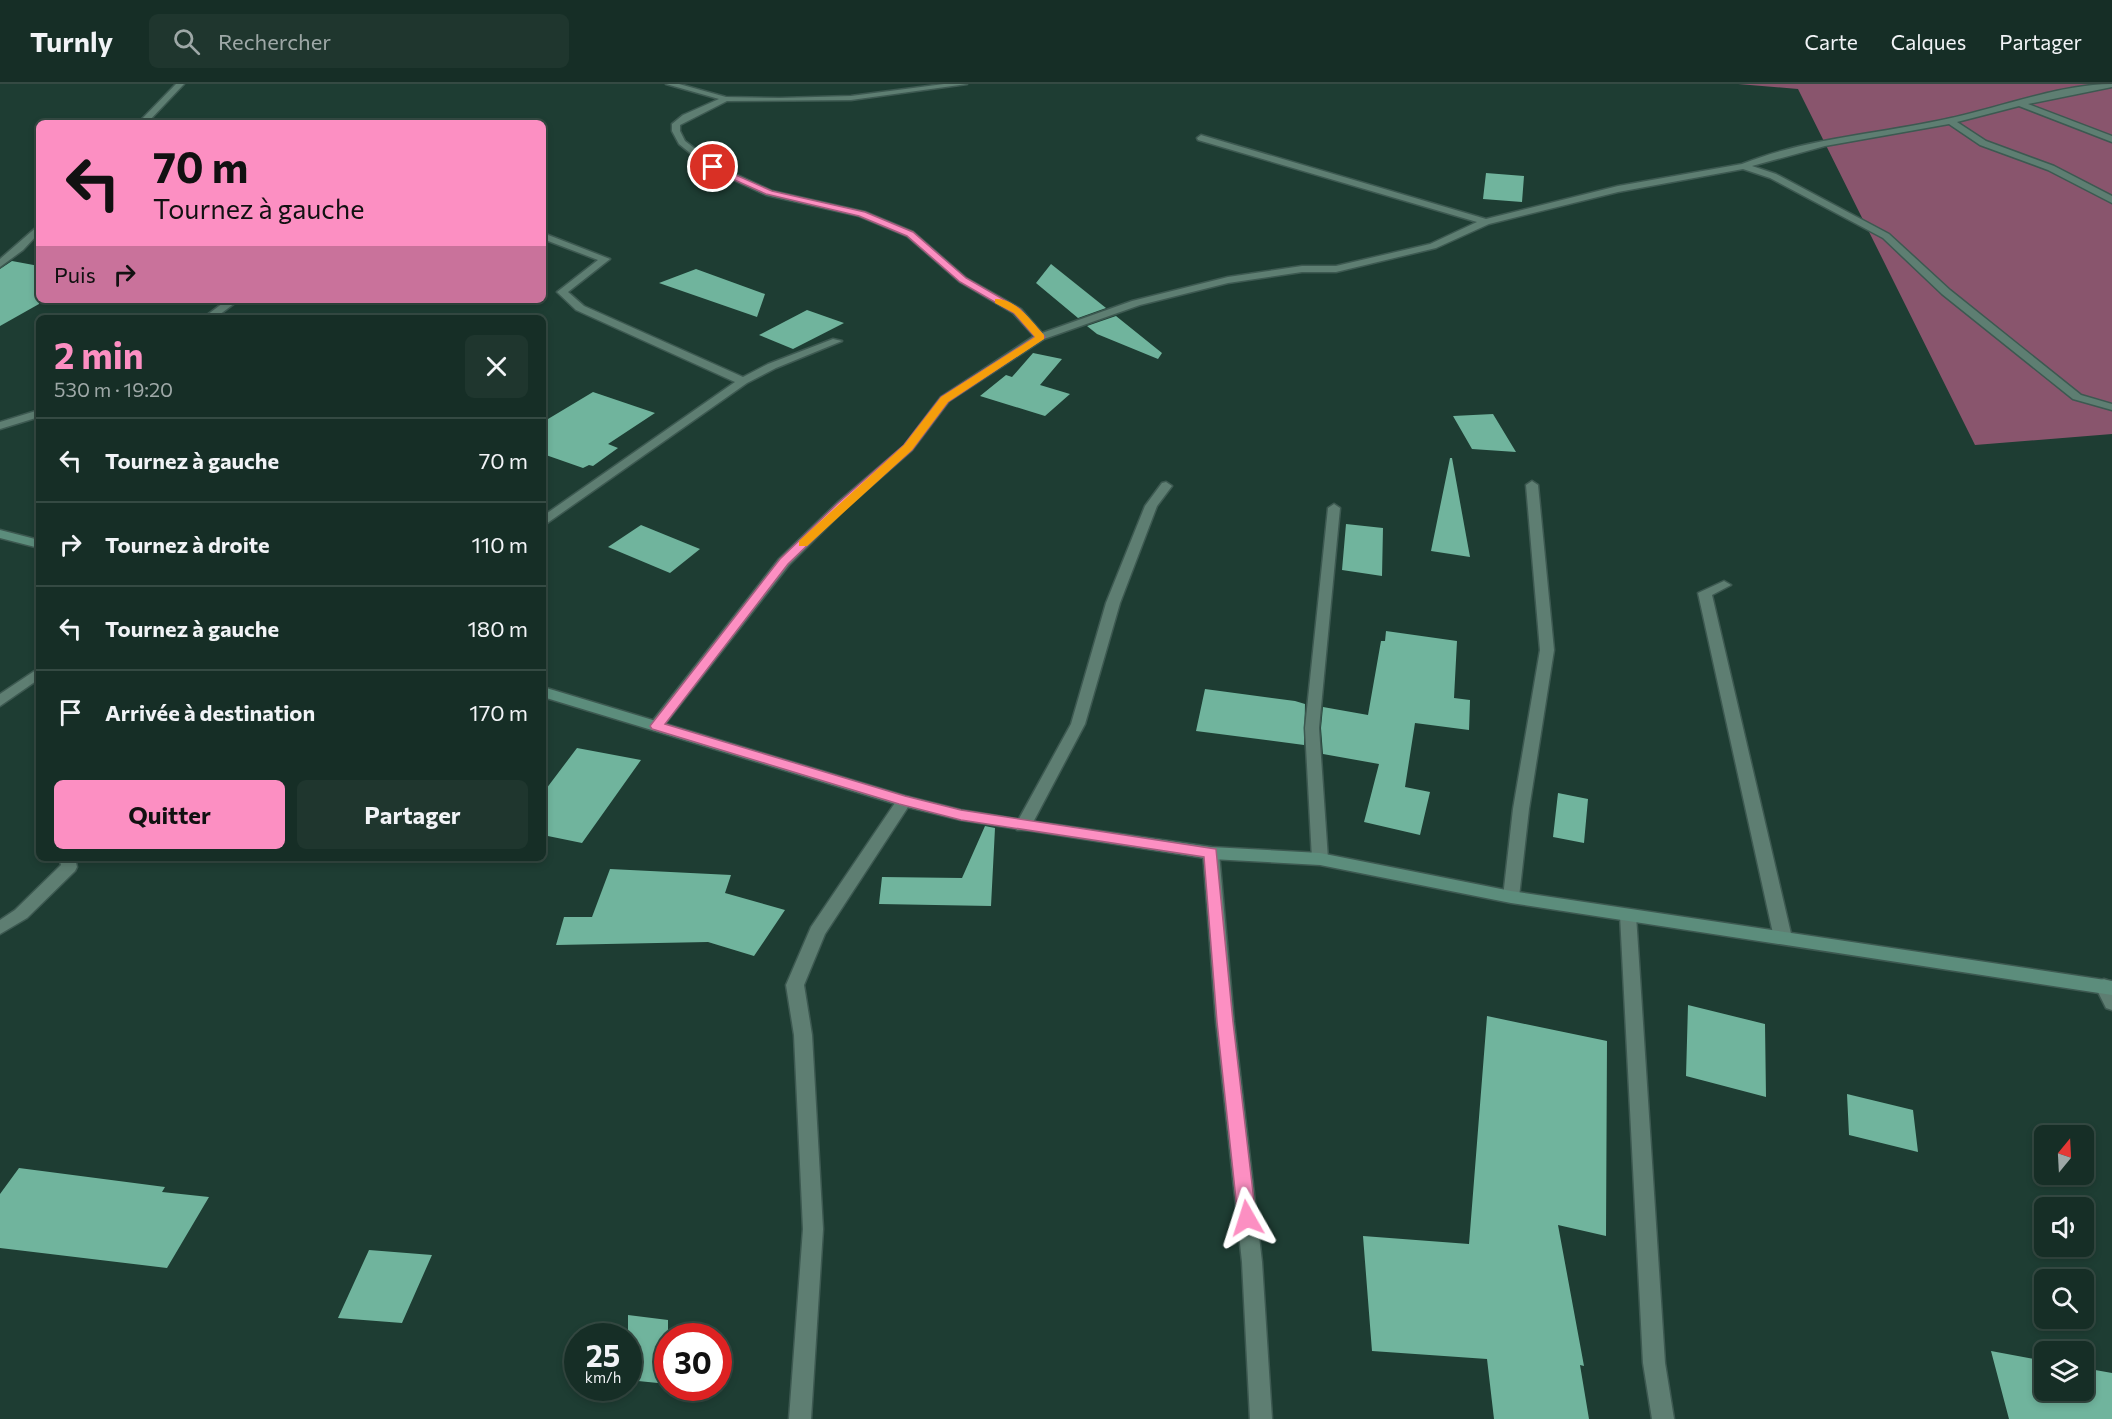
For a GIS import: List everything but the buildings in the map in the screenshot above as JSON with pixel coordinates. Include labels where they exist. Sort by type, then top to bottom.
[{"type":"street","points":[[145,120],[180,84]]},
{"type":"street","points":[[670,84],[726,99],[851,98],[963,84]]},
{"type":"street","points":[[656,726],[784,562],[841,506],[908,448],[945,399],[1040,337],[1136,303],[1228,280],[1302,269],[1336,269],[1433,246],[1486,222],[1618,189],[1744,166],[1764,158],[1825,143],[1950,121],[2068,92],[2112,85]]},
{"type":"street","points":[[726,99],[676,124],[676,132],[682,142],[713,167],[769,193],[862,214],[910,234],[963,280],[1017,311],[1040,337]]},
{"type":"street","points":[[2022,105],[2112,139]]},
{"type":"street","points":[[1950,121],[1983,143],[2051,168],[2112,200]]},
{"type":"street","points":[[1201,138],[1486,222]]},
{"type":"street","points":[[1744,166],[1773,176],[1886,236],[1946,292],[2077,397],[2112,406]]},
{"type":"street","points":[[0,264],[36,231]]},
{"type":"street","points":[[546,237],[605,259],[562,291],[580,308],[743,381]]},
{"type":"street","points":[[212,315],[230,303]]},
{"type":"street","points":[[546,520],[743,381],[837,341]]},
{"type":"street","points":[[0,426],[36,413]]},
{"type":"street","points":[[1511,897],[1521,810],[1547,650],[1532,485]]},
{"type":"street","points":[[1023,826],[1078,724],[1113,603],[1151,506],[1166,486]]},
{"type":"street","points":[[1320,859],[1312,728],[1334,508]]},
{"type":"street","points":[[0,534],[36,543]]},
{"type":"street","points":[[1724,585],[1705,593],[1727,683],[1782,938]]},
{"type":"street","points":[[0,701],[36,674]]},
{"type":"street","points":[[546,693],[904,801],[961,815],[1211,853],[1320,859],[1511,897],[2108,987],[2112,1003]]},
{"type":"street","points":[[800,1419],[813,1228],[803,1035],[795,985],[817,932],[904,801]]},
{"type":"street","points":[[1211,853],[1225,1022],[1252,1262],[1262,1419]]},
{"type":"street","points":[[0,928],[21,914],[69,867],[68,861]]},
{"type":"street","points":[[1628,915],[1654,1363],[1664,1419]]},
{"type":"shaded area","points":[[1738,84],[2112,84],[2112,434],[1975,445],[1798,89]]},
{"type":"slow traffic","points":[[803,543],[841,506],[908,448],[945,399],[1040,337],[1017,311],[998,301]]},
{"type":"route","points":[[713,167],[769,193],[862,214],[910,234],[963,280],[1017,311],[1040,337],[945,399],[908,448],[841,506],[784,562],[656,726],[904,801],[961,815],[1211,853],[1225,1022],[1247,1218]]}]
